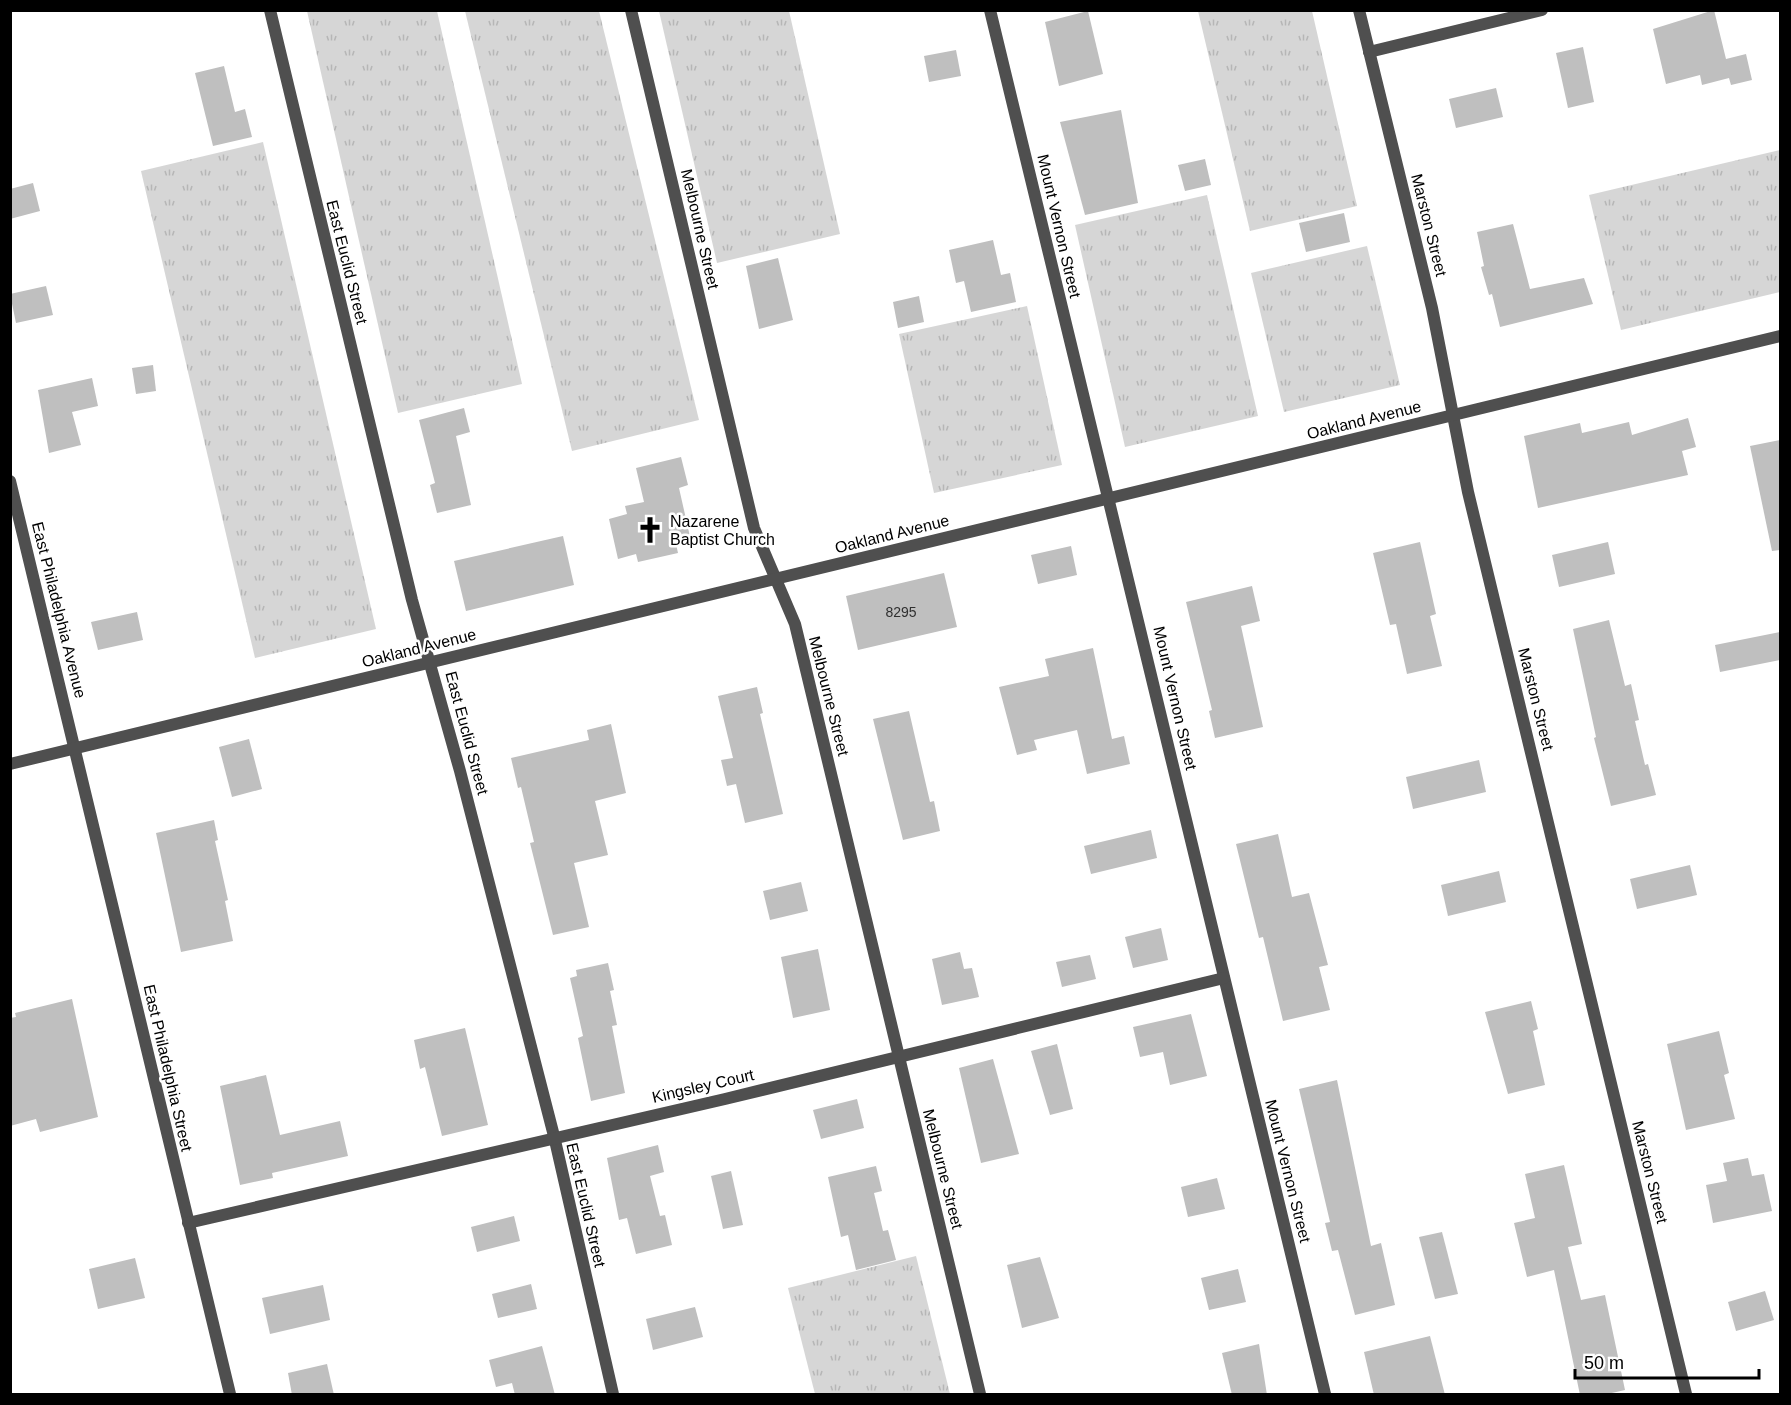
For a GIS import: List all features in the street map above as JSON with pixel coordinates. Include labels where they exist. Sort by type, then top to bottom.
[{"type":"street","name":"East Euclid Street","points":[[270,10],[412,600],[554,1136],[614,1395]]},
{"type":"street","name":"Melbourne Street","points":[[631,10],[754,528],[795,624],[980,1395]]},
{"type":"street","name":"Mount Vernon Street","points":[[990,10],[1325,1395]]},
{"type":"street","name":"Marston Street","points":[[1359,10],[1432,308],[1468,492],[1686,1395]]},
{"type":"street","points":[[1369,52],[1542,10]]},
{"type":"street","name":"Oakland Avenue","points":[[10,764],[1780,336]]},
{"type":"street","name":"East Philadelphia Avenue","points":[[10,481],[76,748]]},
{"type":"street","name":"East Philadelphia Street","points":[[76,748],[230,1395]]},
{"type":"street","name":"Kingsley Court","points":[[188,1223],[899,1057],[1224,978]]},
{"type":"green space","points":[[307,11],[437,11],[522,384],[398,413]]},
{"type":"green space","points":[[465,11],[599,11],[699,420],[572,451]]},
{"type":"green space","points":[[659,11],[789,11],[840,234],[717,263]]},
{"type":"green space","points":[[1198,11],[1312,11],[1357,206],[1250,231]]},
{"type":"green space","points":[[263,142],[376,629],[255,658],[141,171]]},
{"type":"green space","points":[[1780,150],[1780,292],[1621,330],[1589,195]]},
{"type":"green space","points":[[1207,195],[1258,416],[1125,447],[1075,225]]},
{"type":"green space","points":[[1367,246],[1400,385],[1284,412],[1251,273]]},
{"type":"green space","points":[[1027,306],[1062,465],[934,493],[899,334]]},
{"type":"green space","points":[[916,1256],[950,1394],[815,1394],[788,1288]]},
{"type":"building","points":[[1714,10],[1726,59],[1746,54],[1752,80],[1731,85],[1729,78],[1702,85],[1700,75],[1666,84],[1653,29]]},
{"type":"building","points":[[1088,11],[1103,74],[1059,86],[1045,22]]},
{"type":"building","points":[[1583,47],[1594,102],[1568,108],[1556,53]]},
{"type":"building","points":[[956,50],[961,76],[929,82],[924,56]]},
{"type":"building","points":[[224,66],[235,112],[245,109],[252,137],[213,146],[195,73]]},
{"type":"building","points":[[1496,88],[1503,117],[1456,128],[1449,99]]},
{"type":"building","points":[[1121,110],[1138,203],[1085,215],[1060,122]]},
{"type":"building","points":[[1205,159],[1211,185],[1185,191],[1178,165]]},
{"type":"building","points":[[33,183],[40,211],[10,219],[10,189]]},
{"type":"building","points":[[1344,213],[1350,242],[1306,252],[1299,223]]},
{"type":"building","points":[[1513,224],[1530,289],[1584,278],[1593,304],[1500,327],[1492,294],[1489,295],[1481,267],[1484,266],[1477,232]]},
{"type":"building","points":[[993,240],[1001,275],[1010,273],[1016,302],[971,312],[964,281],[956,283],[949,250]]},
{"type":"building","points":[[778,258],[793,320],[759,329],[746,266]]},
{"type":"building","points":[[46,286],[53,315],[16,323],[10,294]]},
{"type":"building","points":[[919,296],[924,322],[898,328],[893,302]]},
{"type":"building","points":[[153,365],[156,391],[136,394],[132,368]]},
{"type":"building","points":[[92,378],[98,406],[72,412],[81,445],[49,453],[38,390]]},
{"type":"building","points":[[464,408],[470,432],[456,436],[471,505],[437,513],[430,485],[435,483],[419,420]]},
{"type":"building","points":[[1688,418],[1696,447],[1682,451],[1688,475],[1538,508],[1524,436],[1580,423],[1582,433],[1629,422],[1632,435]]},
{"type":"building","points":[[1780,440],[1780,550],[1772,551],[1750,446]]},
{"type":"building","name":"Nazarene Baptist Church","points":[[681,457],[688,485],[679,488],[691,541],[676,544],[678,553],[638,562],[636,554],[618,559],[609,519],[627,514],[625,506],[644,502],[636,468]]},
{"type":"building","points":[[563,536],[574,585],[466,611],[454,561]]},
{"type":"building","points":[[1420,542],[1436,614],[1430,616],[1442,666],[1407,674],[1396,624],[1390,625],[1373,553]]},
{"type":"building","points":[[1608,542],[1615,574],[1559,587],[1552,555]]},
{"type":"building","points":[[1071,546],[1077,575],[1038,584],[1031,555]]},
{"type":"building","points":[[944,573],[957,627],[858,650],[846,596]]},
{"type":"building","points":[[1252,586],[1260,621],[1241,626],[1263,727],[1215,738],[1209,711],[1212,710],[1186,602]]},
{"type":"building","points":[[137,612],[143,640],[98,650],[91,622]]},
{"type":"building","points":[[1609,620],[1625,686],[1631,684],[1639,720],[1635,721],[1645,765],[1648,764],[1656,795],[1611,806],[1594,738],[1596,737],[1573,629]]},
{"type":"building","points":[[1780,632],[1780,660],[1720,672],[1715,645]]},
{"type":"building","points":[[1093,648],[1112,739],[1124,736],[1130,764],[1087,774],[1077,730],[1034,740],[1037,750],[1017,755],[999,687],[1049,676],[1045,659]]},
{"type":"building","points":[[757,687],[763,713],[760,714],[783,814],[745,823],[736,784],[727,786],[721,760],[733,758],[718,696]]},
{"type":"building","points":[[909,711],[930,802],[934,801],[940,831],[903,840],[873,719]]},
{"type":"building","points":[[611,724],[626,793],[595,801],[608,855],[574,863],[589,927],[553,935],[530,843],[534,842],[521,787],[518,788],[511,758],[589,740],[587,730]]},
{"type":"building","points":[[249,739],[262,789],[232,797],[219,747]]},
{"type":"building","points":[[1479,760],[1486,792],[1413,809],[1406,777]]},
{"type":"building","points":[[214,820],[218,840],[215,841],[228,900],[225,901],[233,941],[181,952],[156,833]]},
{"type":"building","points":[[1151,830],[1157,858],[1091,874],[1084,846]]},
{"type":"building","points":[[1278,834],[1292,897],[1309,893],[1328,965],[1319,967],[1330,1010],[1283,1021],[1263,937],[1259,938],[1236,844]]},
{"type":"building","points":[[1690,865],[1697,895],[1637,909],[1630,879]]},
{"type":"building","points":[[1499,871],[1506,902],[1448,916],[1441,885]]},
{"type":"building","points":[[801,882],[808,911],[770,920],[763,891]]},
{"type":"building","points":[[1161,928],[1168,960],[1133,968],[1125,937]]},
{"type":"building","points":[[818,949],[830,1010],[793,1018],[781,957]]},
{"type":"building","points":[[960,952],[964,969],[972,968],[979,997],[942,1005],[932,959]]},
{"type":"building","points":[[1090,955],[1096,979],[1062,987],[1056,962]]},
{"type":"building","points":[[608,963],[614,990],[610,991],[617,1025],[612,1026],[625,1093],[591,1101],[578,1038],[583,1036],[570,978],[577,976],[576,970]]},
{"type":"building","points":[[72,999],[98,1117],[40,1132],[36,1119],[10,1126],[10,1018],[16,1017],[15,1013]]},
{"type":"building","points":[[1531,1001],[1538,1029],[1533,1031],[1545,1085],[1508,1094],[1485,1012]]},
{"type":"building","points":[[1191,1014],[1207,1076],[1170,1085],[1163,1052],[1140,1057],[1133,1027]]},
{"type":"building","points":[[465,1028],[488,1125],[442,1136],[425,1067],[420,1069],[414,1040]]},
{"type":"building","points":[[1719,1031],[1729,1073],[1724,1075],[1735,1119],[1686,1130],[1667,1044]]},
{"type":"building","points":[[1057,1044],[1073,1109],[1050,1115],[1031,1051]]},
{"type":"building","points":[[993,1059],[1019,1154],[981,1163],[959,1068]]},
{"type":"building","points":[[266,1075],[280,1135],[340,1121],[348,1156],[272,1173],[273,1178],[240,1185],[220,1086]]},
{"type":"building","points":[[1337,1080],[1371,1246],[1381,1243],[1395,1305],[1355,1315],[1338,1250],[1332,1251],[1325,1223],[1330,1222],[1299,1089]]},
{"type":"building","points":[[857,1099],[864,1128],[821,1139],[813,1110]]},
{"type":"building","points":[[658,1145],[664,1172],[650,1176],[660,1216],[665,1215],[672,1245],[636,1254],[627,1218],[619,1220],[607,1158]]},
{"type":"building","points":[[1748,1158],[1752,1176],[1764,1174],[1772,1211],[1713,1223],[1706,1185],[1727,1181],[1723,1163]]},
{"type":"building","points":[[1564,1165],[1582,1244],[1568,1247],[1581,1300],[1605,1295],[1625,1390],[1603,1395],[1580,1395],[1554,1270],[1527,1277],[1514,1223],[1535,1218],[1525,1174]]},
{"type":"building","points":[[876,1166],[882,1191],[874,1193],[883,1231],[888,1230],[896,1260],[856,1270],[848,1235],[841,1237],[828,1177]]},
{"type":"building","points":[[731,1171],[743,1225],[723,1229],[711,1176]]},
{"type":"building","points":[[1217,1178],[1225,1209],[1188,1217],[1181,1187]]},
{"type":"building","points":[[514,1216],[520,1241],[477,1252],[471,1227]]},
{"type":"building","points":[[1442,1232],[1458,1294],[1435,1299],[1419,1237]]},
{"type":"building","points":[[1040,1257],[1059,1318],[1022,1328],[1007,1265]]},
{"type":"building","points":[[135,1258],[145,1298],[98,1309],[89,1269]]},
{"type":"building","points":[[1238,1269],[1246,1302],[1209,1310],[1201,1278]]},
{"type":"building","points":[[531,1284],[537,1309],[498,1318],[492,1294]]},
{"type":"building","points":[[323,1285],[330,1320],[270,1334],[262,1298]]},
{"type":"building","points":[[1765,1291],[1774,1320],[1736,1331],[1728,1302]]},
{"type":"building","points":[[695,1307],[703,1337],[653,1350],[646,1319]]},
{"type":"building","points":[[1430,1336],[1445,1395],[1374,1395],[1364,1352]]},
{"type":"building","points":[[1259,1344],[1267,1395],[1232,1395],[1222,1353]]},
{"type":"building","points":[[542,1346],[555,1395],[515,1395],[512,1383],[496,1387],[489,1360]]},
{"type":"building","points":[[327,1364],[334,1395],[292,1395],[288,1373]]},
{"type":"place","name":"Nazarene Baptist Church","points":[[650,530]]}]
